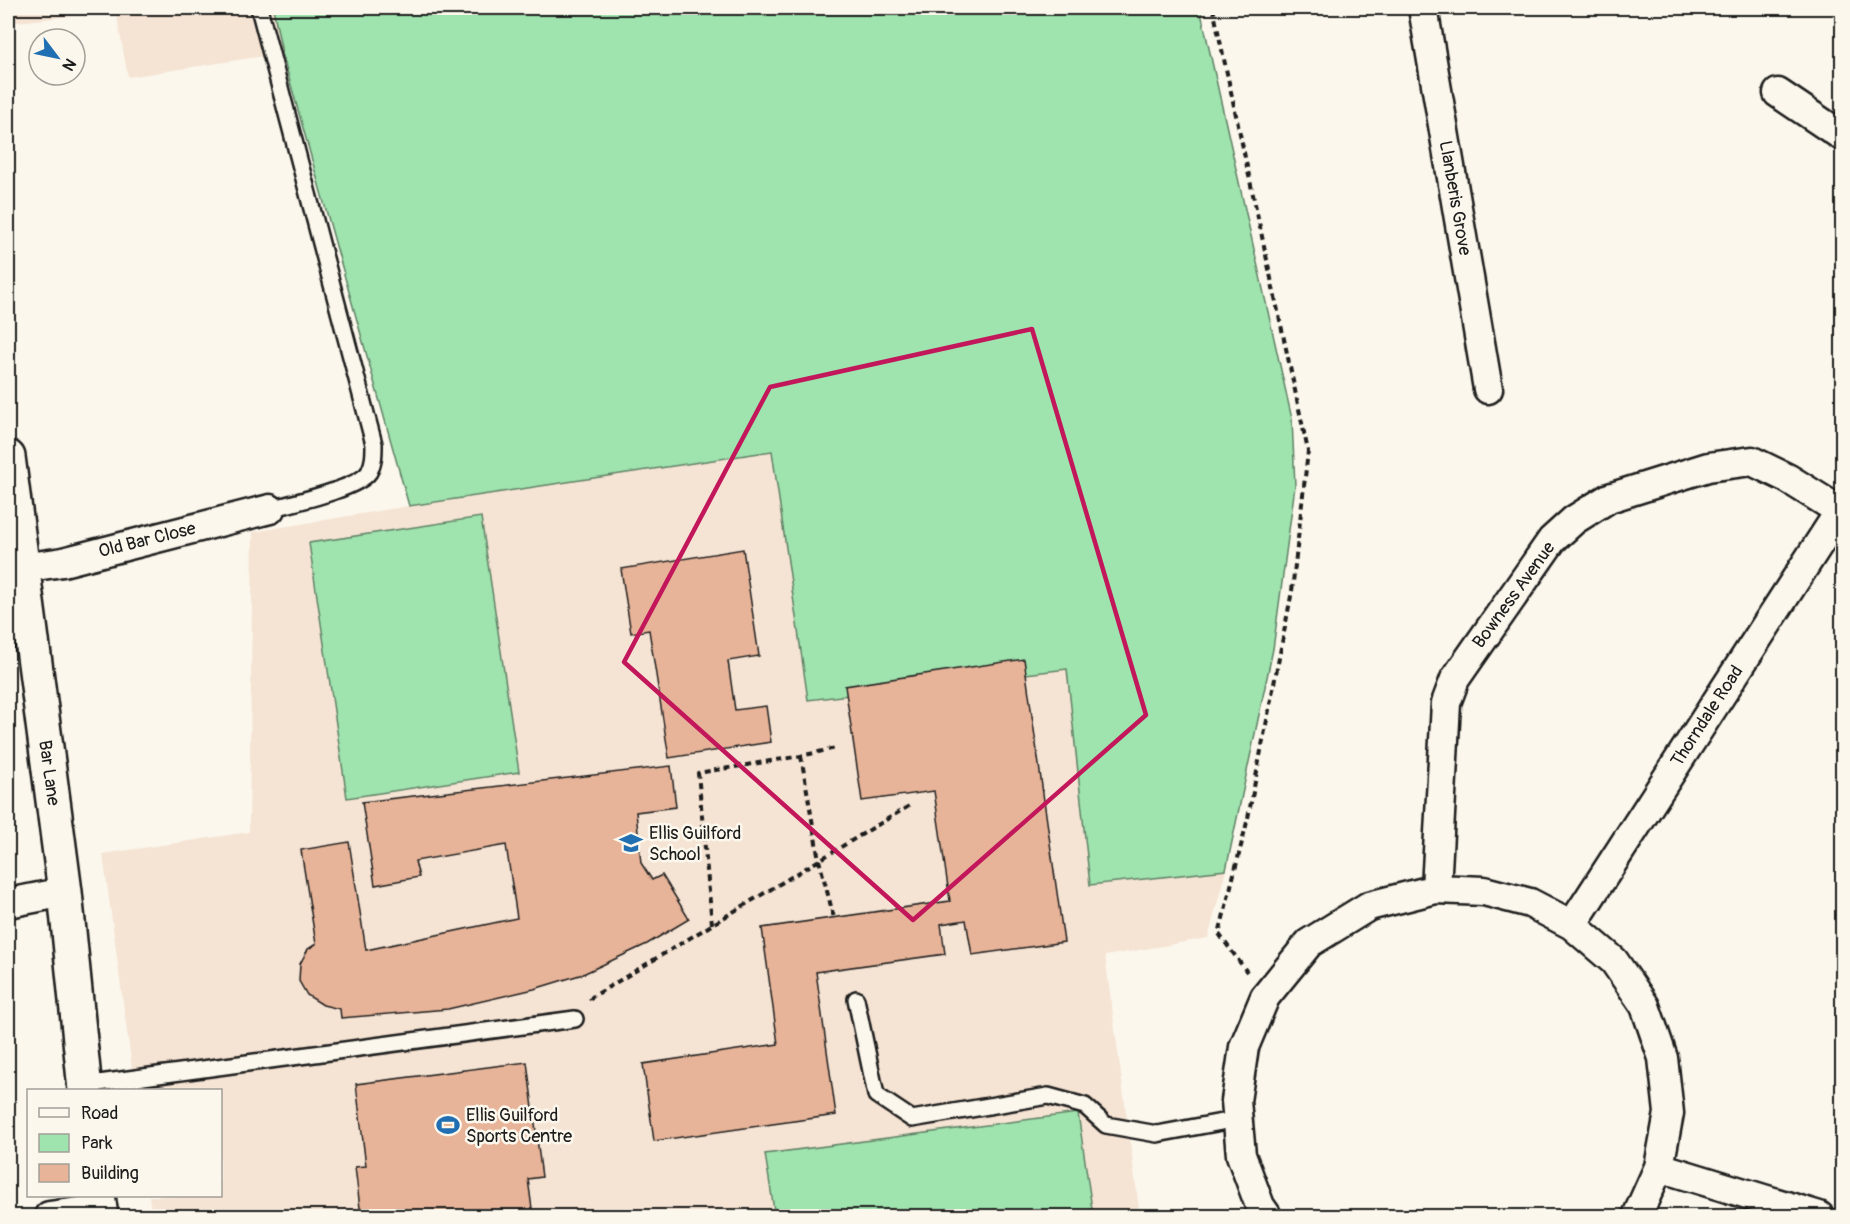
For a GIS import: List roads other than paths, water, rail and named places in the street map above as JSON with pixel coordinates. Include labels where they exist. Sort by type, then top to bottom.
[{"type":"street","name":"Llanberis Grove","points":[[1423,8],[1488,389]]},
{"type":"street","points":[[1778,93],[1842,135]]},
{"type":"street","name":"Bar Lane","points":[[8,457],[65,892],[84,1088]]},
{"type":"street","name":"Bowness Avenue","points":[[1437,889],[1446,703],[1455,679],[1552,540],[1574,520],[1609,498],[1708,467],[1752,461],[1787,478],[1841,510]]},
{"type":"street","name":"Old Bar Close","points":[[22,568],[63,562],[270,509]]},
{"type":"street","name":"Thorndale Road","points":[[1572,925],[1841,510]]},
{"type":"street","points":[[1268,1216],[1260,1206],[1241,1155],[1236,1101],[1244,1047],[1265,997],[1309,943],[1339,924],[1369,906],[1437,889],[1484,891],[1530,903],[1572,925],[1614,961],[1645,1006],[1663,1058],[1669,1113],[1659,1167],[1637,1216]]},
{"type":"street","points":[[8,903],[65,892]]},
{"type":"street","points":[[1659,1167],[1819,1216]]},
{"type":"street","points":[[49,1216],[100,1207]]},
{"type":"lane","points":[[259,8],[374,444],[374,461],[369,473],[351,486],[270,509]]},
{"type":"lane","points":[[856,999],[876,1095],[912,1119],[1048,1096],[1085,1106],[1106,1125],[1157,1134],[1238,1119]]},
{"type":"lane","points":[[84,1088],[575,1019]]},
{"type":"place","name":"Ellis Guilford School","points":[[631,843]]},
{"type":"place","name":"Ellis Guilford Sports Centre","points":[[448,1125]]}]
